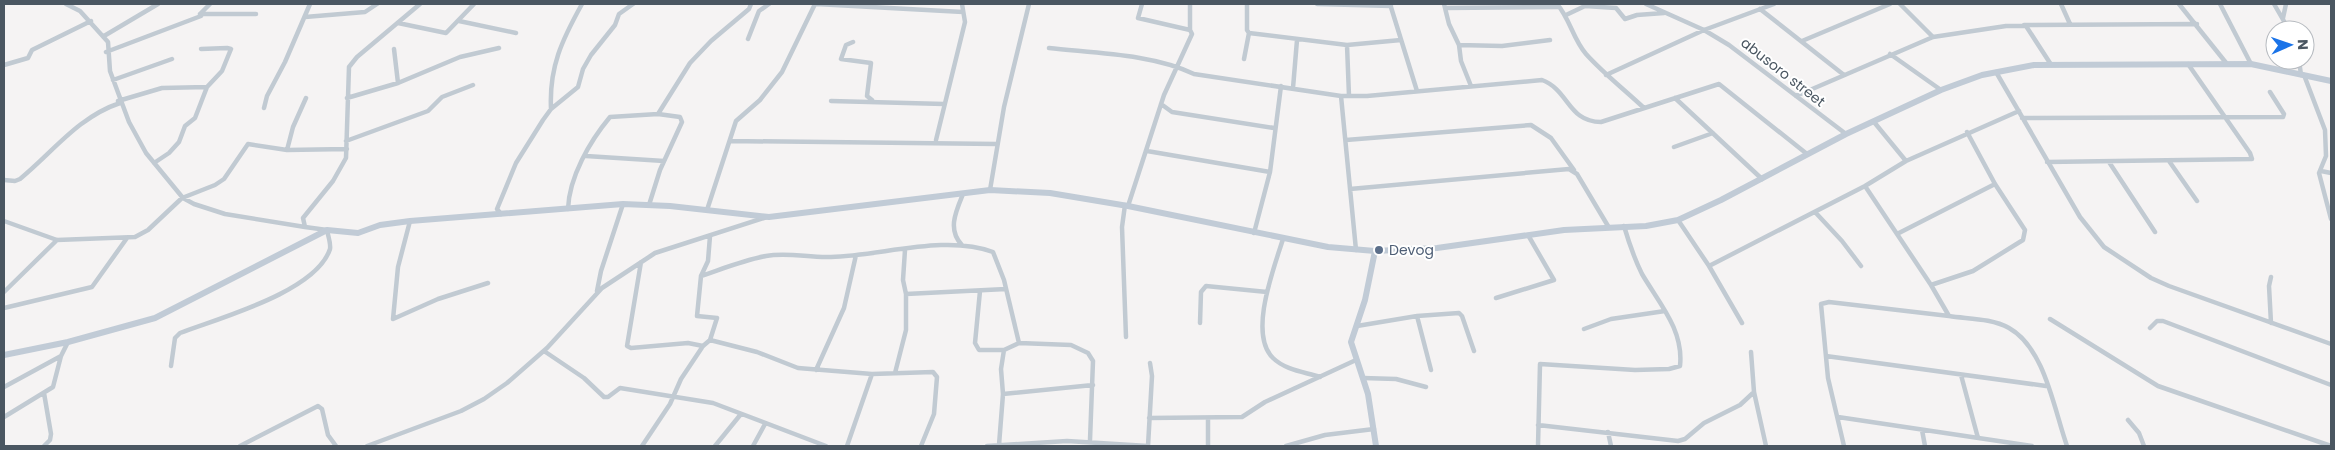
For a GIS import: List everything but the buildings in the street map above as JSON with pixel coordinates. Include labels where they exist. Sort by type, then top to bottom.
[{"type":"street","points":[[66,4],[80,11],[108,42],[106,52],[119,102],[138,139],[154,164],[172,181],[182,198],[207,208],[268,224],[358,233],[368,231],[380,225],[410,221],[623,204],[769,217]]},
{"type":"street","points":[[104,36],[158,4]]},
{"type":"street","points":[[106,52],[156,33],[162,33],[181,22],[201,16],[200,14],[210,4]]},
{"type":"street","points":[[264,108],[267,96],[286,62],[298,28],[305,18],[310,4]]},
{"type":"street","points":[[305,18],[365,12],[377,4]]},
{"type":"street","points":[[305,227],[303,218],[334,181],[346,158],[347,98],[352,63],[420,4]]},
{"type":"street","points":[[398,23],[446,33],[474,4]]},
{"type":"street","points":[[551,109],[550,87],[552,74],[568,28],[582,4]]},
{"type":"street","points":[[502,215],[497,209],[516,163],[551,109],[578,87],[591,55],[615,25],[619,14],[633,4]]},
{"type":"street","points":[[658,114],[689,65],[711,41],[749,9],[751,4]]},
{"type":"street","points":[[748,39],[759,11],[769,4]]},
{"type":"street","points":[[707,210],[736,121],[760,100],[782,72],[805,21],[816,4],[964,12]]},
{"type":"street","points":[[936,140],[965,22],[962,4]]},
{"type":"street","points":[[990,190],[997,144],[1029,4]]},
{"type":"street","points":[[1142,4],[1138,18],[1190,30]]},
{"type":"street","points":[[1126,337],[1122,227],[1126,206],[1162,104],[1192,34],[1190,30],[1190,4]]},
{"type":"street","points":[[1244,59],[1249,34],[1247,30],[1247,4]]},
{"type":"street","points":[[1317,4],[1390,5],[1417,90]]},
{"type":"street","name":"abusoro street","points":[[1646,4],[1704,30],[1737,50],[1846,134]]},
{"type":"street","points":[[1606,75],[1704,30],[1774,4]]},
{"type":"street","points":[[1802,41],[1890,4]]},
{"type":"street","points":[[1900,4],[1933,37]]},
{"type":"street","points":[[2061,4],[2070,24]]},
{"type":"street","points":[[2179,4],[2228,64]]},
{"type":"street","points":[[2220,4],[2251,64]]},
{"type":"street","points":[[2274,4],[2283,18]]},
{"type":"street","points":[[2283,18],[2286,4]]},
{"type":"street","points":[[1471,86],[1461,61],[1459,45],[1449,24],[1445,6],[1557,5],[1566,15],[1583,50],[1606,75],[1644,108]]},
{"type":"street","points":[[1566,15],[1585,6],[1616,8],[1625,19],[1637,15],[1666,12]]},
{"type":"street","points":[[1760,9],[1844,75]]},
{"type":"street","points":[[200,14],[256,14]]},
{"type":"street","points":[[4,65],[28,58],[32,50],[91,21]]},
{"type":"street","points":[[459,21],[516,33]]},
{"type":"street","points":[[1796,96],[1933,37],[1986,28],[2024,26],[2197,24]]},
{"type":"street","points":[[2024,26],[2050,63]]},
{"type":"street","points":[[1249,34],[1347,45],[1401,40]]},
{"type":"street","points":[[1293,88],[1297,40]]},
{"type":"street","points":[[1459,45],[1494,46],[1550,40]]},
{"type":"street","points":[[853,42],[846,45],[841,59],[870,63],[867,96],[874,101]]},
{"type":"street","points":[[1347,45],[1349,96]]},
{"type":"street","points":[[347,98],[398,83],[460,57],[499,48]]},
{"type":"street","points":[[1049,48],[1127,57],[1178,66],[1194,74],[1341,96],[1530,80],[1549,81],[1580,117],[1589,123],[1601,122],[1720,84],[1807,154]]},
{"type":"street","points":[[154,164],[170,152],[179,142],[185,126],[195,118],[207,87],[222,71],[232,53],[231,49],[201,49]]},
{"type":"street","points":[[394,49],[398,83]]},
{"type":"street","points":[[1890,54],[1941,90]]},
{"type":"street","points":[[113,80],[172,59]]},
{"type":"street","points":[[367,446],[461,411],[507,383],[544,351],[572,323],[597,292],[641,262],[667,248],[769,217],[990,190],[1050,193],[1126,206],[1328,248],[1374,251],[1438,248],[1528,235],[1608,226],[1646,226],[1678,220],[1762,179],[1846,134],[1941,90],[1996,72],[2050,63],[2251,64],[2331,81]]},
{"type":"street","points":[[2047,162],[2252,159],[2250,153],[2188,64]]},
{"type":"street","points":[[2301,70],[2325,130],[2326,156],[2320,178],[2331,219]]},
{"type":"street","points":[[1996,72],[2080,217],[2104,247],[2151,278],[2169,286],[2331,344]]},
{"type":"street","points":[[346,141],[428,111],[442,97],[473,85]]},
{"type":"street","points":[[1254,233],[1270,172],[1274,128],[1281,86]]},
{"type":"street","points":[[4,180],[15,181],[20,179],[90,116],[108,106],[162,88],[207,87]]},
{"type":"street","points":[[2022,118],[2283,117],[2284,114],[2270,92]]},
{"type":"street","points":[[1341,96],[1356,250]]},
{"type":"street","points":[[287,150],[306,98]]},
{"type":"street","points":[[1675,98],[1762,179]]},
{"type":"street","points":[[831,101],[944,104]]},
{"type":"street","points":[[1162,104],[1172,112],[1274,128]]},
{"type":"street","points":[[1709,266],[1865,186],[1906,161],[1967,132],[2019,111]]},
{"type":"street","points":[[568,208],[566,197],[586,156],[610,118],[658,114],[680,117],[683,119],[664,161],[648,205]]},
{"type":"street","points":[[1874,122],[1906,161]]},
{"type":"street","points":[[1346,140],[1531,125],[1551,137],[1560,146],[1608,226]]},
{"type":"street","points":[[1931,285],[1973,271],[2025,237],[2026,232],[1995,184],[1967,132]]},
{"type":"street","points":[[1674,147],[1713,133]]},
{"type":"street","points":[[730,141],[889,143],[936,140],[997,144]]},
{"type":"street","points":[[4,222],[57,240],[127,238],[145,233],[165,211],[182,198],[219,182],[231,170],[248,144],[287,150],[347,149]]},
{"type":"street","points":[[1147,151],[1270,172]]},
{"type":"street","points":[[586,156],[664,161]]},
{"type":"street","points":[[2169,161],[2197,201]]},
{"type":"street","points":[[2109,162],[2155,232]]},
{"type":"street","points":[[1350,189],[1561,168],[1574,170]]},
{"type":"street","points":[[2321,170],[2331,173]]},
{"type":"street","points":[[1897,234],[1995,184]]},
{"type":"street","points":[[1865,186],[1931,285],[1949,316]]},
{"type":"street","points":[[962,194],[954,219],[953,230],[958,242],[962,245]]},
{"type":"street","points":[[597,292],[601,271],[623,204]]},
{"type":"street","points":[[1815,212],[1842,241],[1861,266]]},
{"type":"street","points":[[1678,220],[1709,266],[1742,323]]},
{"type":"street","points":[[410,221],[398,267],[393,319],[438,299],[488,283]]},
{"type":"street","points":[[1538,446],[1540,364],[1546,362],[1641,369],[1680,366],[1681,346],[1665,311],[1637,264],[1624,226]]},
{"type":"street","points":[[4,354],[68,342],[155,318],[327,230]]},
{"type":"street","points":[[171,366],[175,338],[180,333],[250,307],[297,284],[317,270],[330,250],[327,230]]},
{"type":"street","points":[[1496,298],[1554,280],[1528,235]]},
{"type":"street","points":[[642,446],[672,398],[681,379],[703,346],[710,340],[717,318],[697,316],[701,276],[708,261],[710,236]]},
{"type":"street","points":[[4,308],[33,303],[92,287],[127,238]]},
{"type":"street","points":[[1282,239],[1267,292],[1263,344],[1267,351],[1283,365],[1320,377]]},
{"type":"street","points":[[4,292],[57,240]]},
{"type":"street","points":[[701,276],[773,255],[803,257],[856,255],[962,245],[992,251],[1001,268],[1018,329],[1019,342]]},
{"type":"street","points":[[895,373],[906,330],[906,294],[903,280],[905,250]]},
{"type":"street","points":[[1374,251],[1365,300],[1351,342],[1368,394],[1376,446]]},
{"type":"street","points":[[816,370],[844,308],[856,255]]},
{"type":"street","points":[[641,262],[626,346],[631,348],[688,343],[703,346]]},
{"type":"street","points":[[2271,277],[2269,286],[2271,323]]},
{"type":"street","points":[[1200,323],[1201,292],[1206,286],[1267,292]]},
{"type":"street","points":[[906,294],[1006,289]]},
{"type":"street","points":[[980,291],[975,343],[979,350],[1004,350],[1019,342],[1029,346],[1082,347],[1088,350],[1093,361],[1090,440]]},
{"type":"street","points":[[1844,446],[1830,387],[1821,306],[1824,302],[1949,316],[1989,322],[2011,329],[2030,344],[2038,360],[2066,446]]},
{"type":"street","points":[[1584,329],[1611,319],[1665,311]]},
{"type":"street","points":[[1357,326],[1417,316],[1461,314],[1474,350]]},
{"type":"street","points":[[1417,316],[1431,370]]},
{"type":"street","points":[[2050,319],[2158,386],[2331,446]]},
{"type":"street","points":[[2150,328],[2157,321],[2162,321],[2331,385]]},
{"type":"street","points":[[710,340],[757,352],[798,368],[872,374],[933,372],[937,377],[934,414],[922,446]]},
{"type":"street","points":[[4,417],[44,393],[55,382],[61,356],[68,342]]},
{"type":"street","points":[[999,445],[1003,394],[1001,369],[1004,350]]},
{"type":"street","points":[[544,351],[584,378],[604,397],[620,388],[672,398],[713,403],[826,446]]},
{"type":"street","points":[[1751,352],[1754,392],[1766,446]]},
{"type":"street","points":[[4,387],[61,356]]},
{"type":"street","points":[[1826,356],[2046,386]]},
{"type":"street","points":[[1150,418],[1242,417],[1265,402],[1356,360]]},
{"type":"street","points":[[987,446],[1053,440],[1090,440],[1148,446],[1152,376],[1150,363]]},
{"type":"street","points":[[847,446],[872,374]]},
{"type":"street","points":[[1961,374],[1978,438]]},
{"type":"street","points":[[1363,378],[1396,378],[1426,387]]},
{"type":"street","points":[[1003,394],[1093,385]]},
{"type":"street","points":[[1538,426],[1608,432],[1667,441],[1685,439],[1704,423],[1740,405],[1754,392]]},
{"type":"street","points":[[44,393],[51,434],[50,440],[44,446]]},
{"type":"street","points":[[240,446],[318,406],[322,409],[328,435],[336,446]]},
{"type":"street","points":[[715,446],[741,414]]},
{"type":"street","points":[[1838,417],[2032,446]]},
{"type":"street","points":[[1208,418],[1208,446]]},
{"type":"street","points":[[2128,420],[2138,433],[2144,446]]},
{"type":"street","points":[[753,446],[765,424]]},
{"type":"street","points":[[1286,446],[1325,435],[1374,429]]},
{"type":"street","points":[[1922,430],[1925,446]]},
{"type":"street","points":[[1608,432],[1611,446]]},
{"type":"street","points":[[1685,439],[1686,446]]},
{"type":"street","points":[[1053,440],[1053,446]]},
{"type":"place","name":"Devog","points":[[1379,250]]}]
